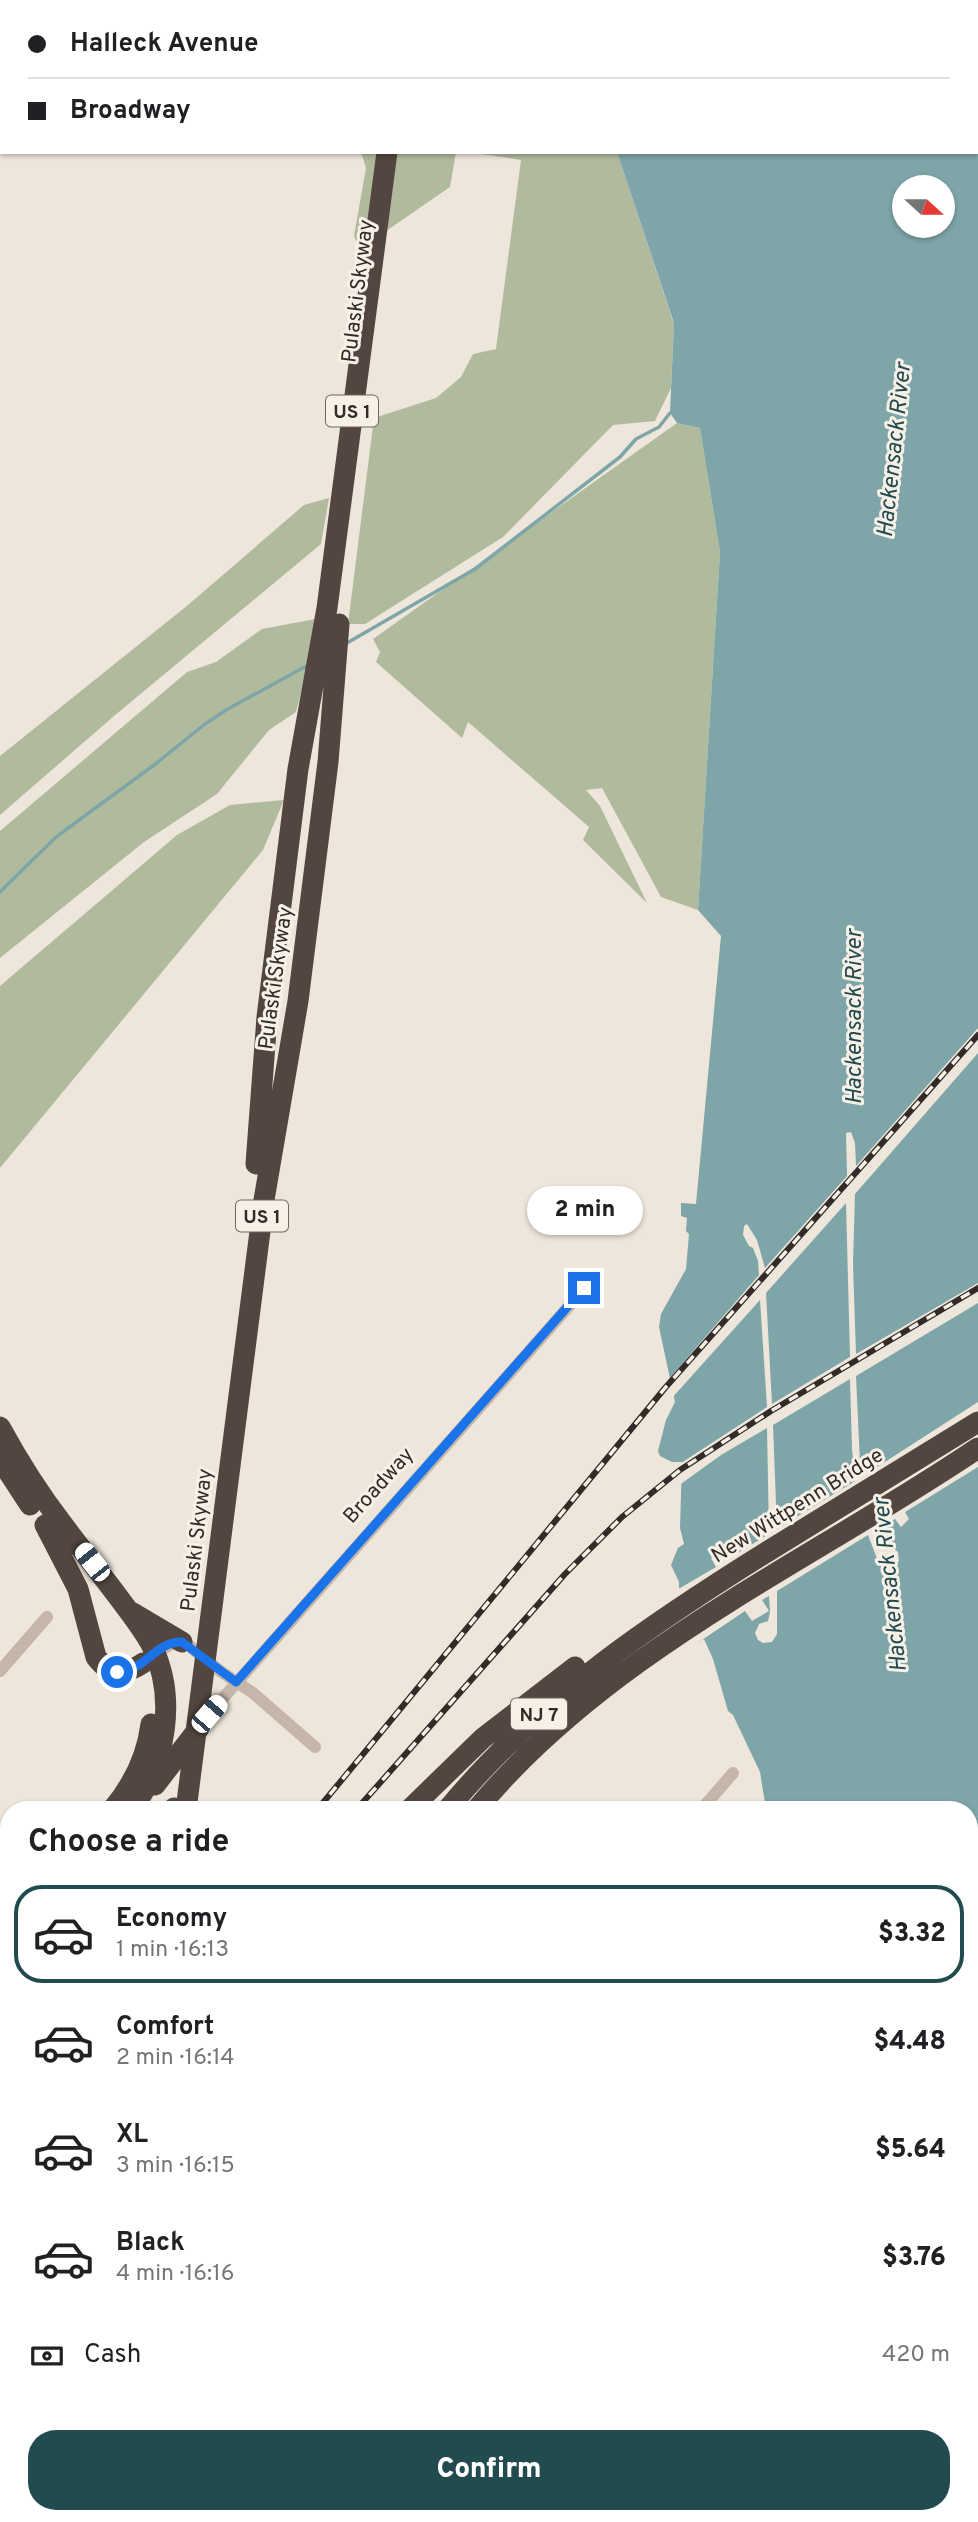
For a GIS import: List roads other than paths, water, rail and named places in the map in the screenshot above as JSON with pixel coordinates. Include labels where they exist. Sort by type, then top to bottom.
[{"type":"highway","name":"Pulaski Skyway","points":[[174,1801],[252,1198],[267,1017],[287,856],[304,731],[327,608],[387,154]]},
{"type":"highway","name":"Pulaski Skyway","points":[[187,1801],[267,1179],[300,988],[330,742],[339,624],[400,154]]},
{"type":"highway","name":"New Wittpenn Bridge","points":[[649,1641],[685,1603],[978,1422]]},
{"type":"highway","points":[[0,1427],[40,1494],[127,1609],[164,1689],[182,1712],[194,1716],[209,1714]]},
{"type":"highway","name":"NJ 7","points":[[455,1801],[530,1722],[598,1664],[649,1641],[978,1449]]},
{"type":"highway","points":[[0,1459],[45,1525],[149,1658],[149,1740],[127,1801]]},
{"type":"highway","points":[[45,1525],[78,1589],[96,1657],[102,1665],[117,1672],[131,1670],[149,1658]]},
{"type":"highway","points":[[418,1801],[467,1752],[542,1690],[638,1626],[685,1603]]},
{"type":"highway","points":[[127,1609],[182,1642]]},
{"type":"highway","name":"NJ 7","points":[[484,1801],[519,1763],[616,1678],[649,1641]]},
{"type":"highway","points":[[133,1801],[146,1789],[160,1754],[165,1726],[164,1689]]},
{"type":"highway","points":[[134,1801],[173,1764],[209,1714]]},
{"type":"street","name":"Broadway","points":[[209,1714],[584,1288]]},
{"type":"street","points":[[0,1671],[47,1617]]},
{"type":"street","points":[[149,1658],[169,1644],[182,1642],[315,1747]]},
{"type":"street","points":[[709,1801],[733,1773]]},
{"type":"water","name":"Hackensack River","points":[[618,154],[978,154],[978,1801],[765,1801],[760,1772],[733,1715],[728,1711],[713,1659],[704,1639],[679,1653],[679,1582],[671,1565],[678,1548],[684,1544],[680,1528],[682,1462],[672,1462],[660,1456],[658,1451],[666,1420],[675,1402],[659,1327],[661,1314],[686,1269],[689,1234],[686,1231],[687,1218],[681,1216],[681,1203],[696,1204],[721,936],[698,910],[720,552],[700,428],[677,423],[670,413],[674,323]]},
{"type":"waterway","points":[[347,643],[475,569],[620,457],[636,439],[659,427],[670,413]]},
{"type":"waterway","points":[[0,892],[56,837],[205,724],[310,664]]},
{"type":"railway","points":[[324,1801],[665,1388],[978,1035]]},
{"type":"railway","points":[[364,1801],[565,1574],[622,1517],[680,1470],[771,1411],[978,1288]]}]
